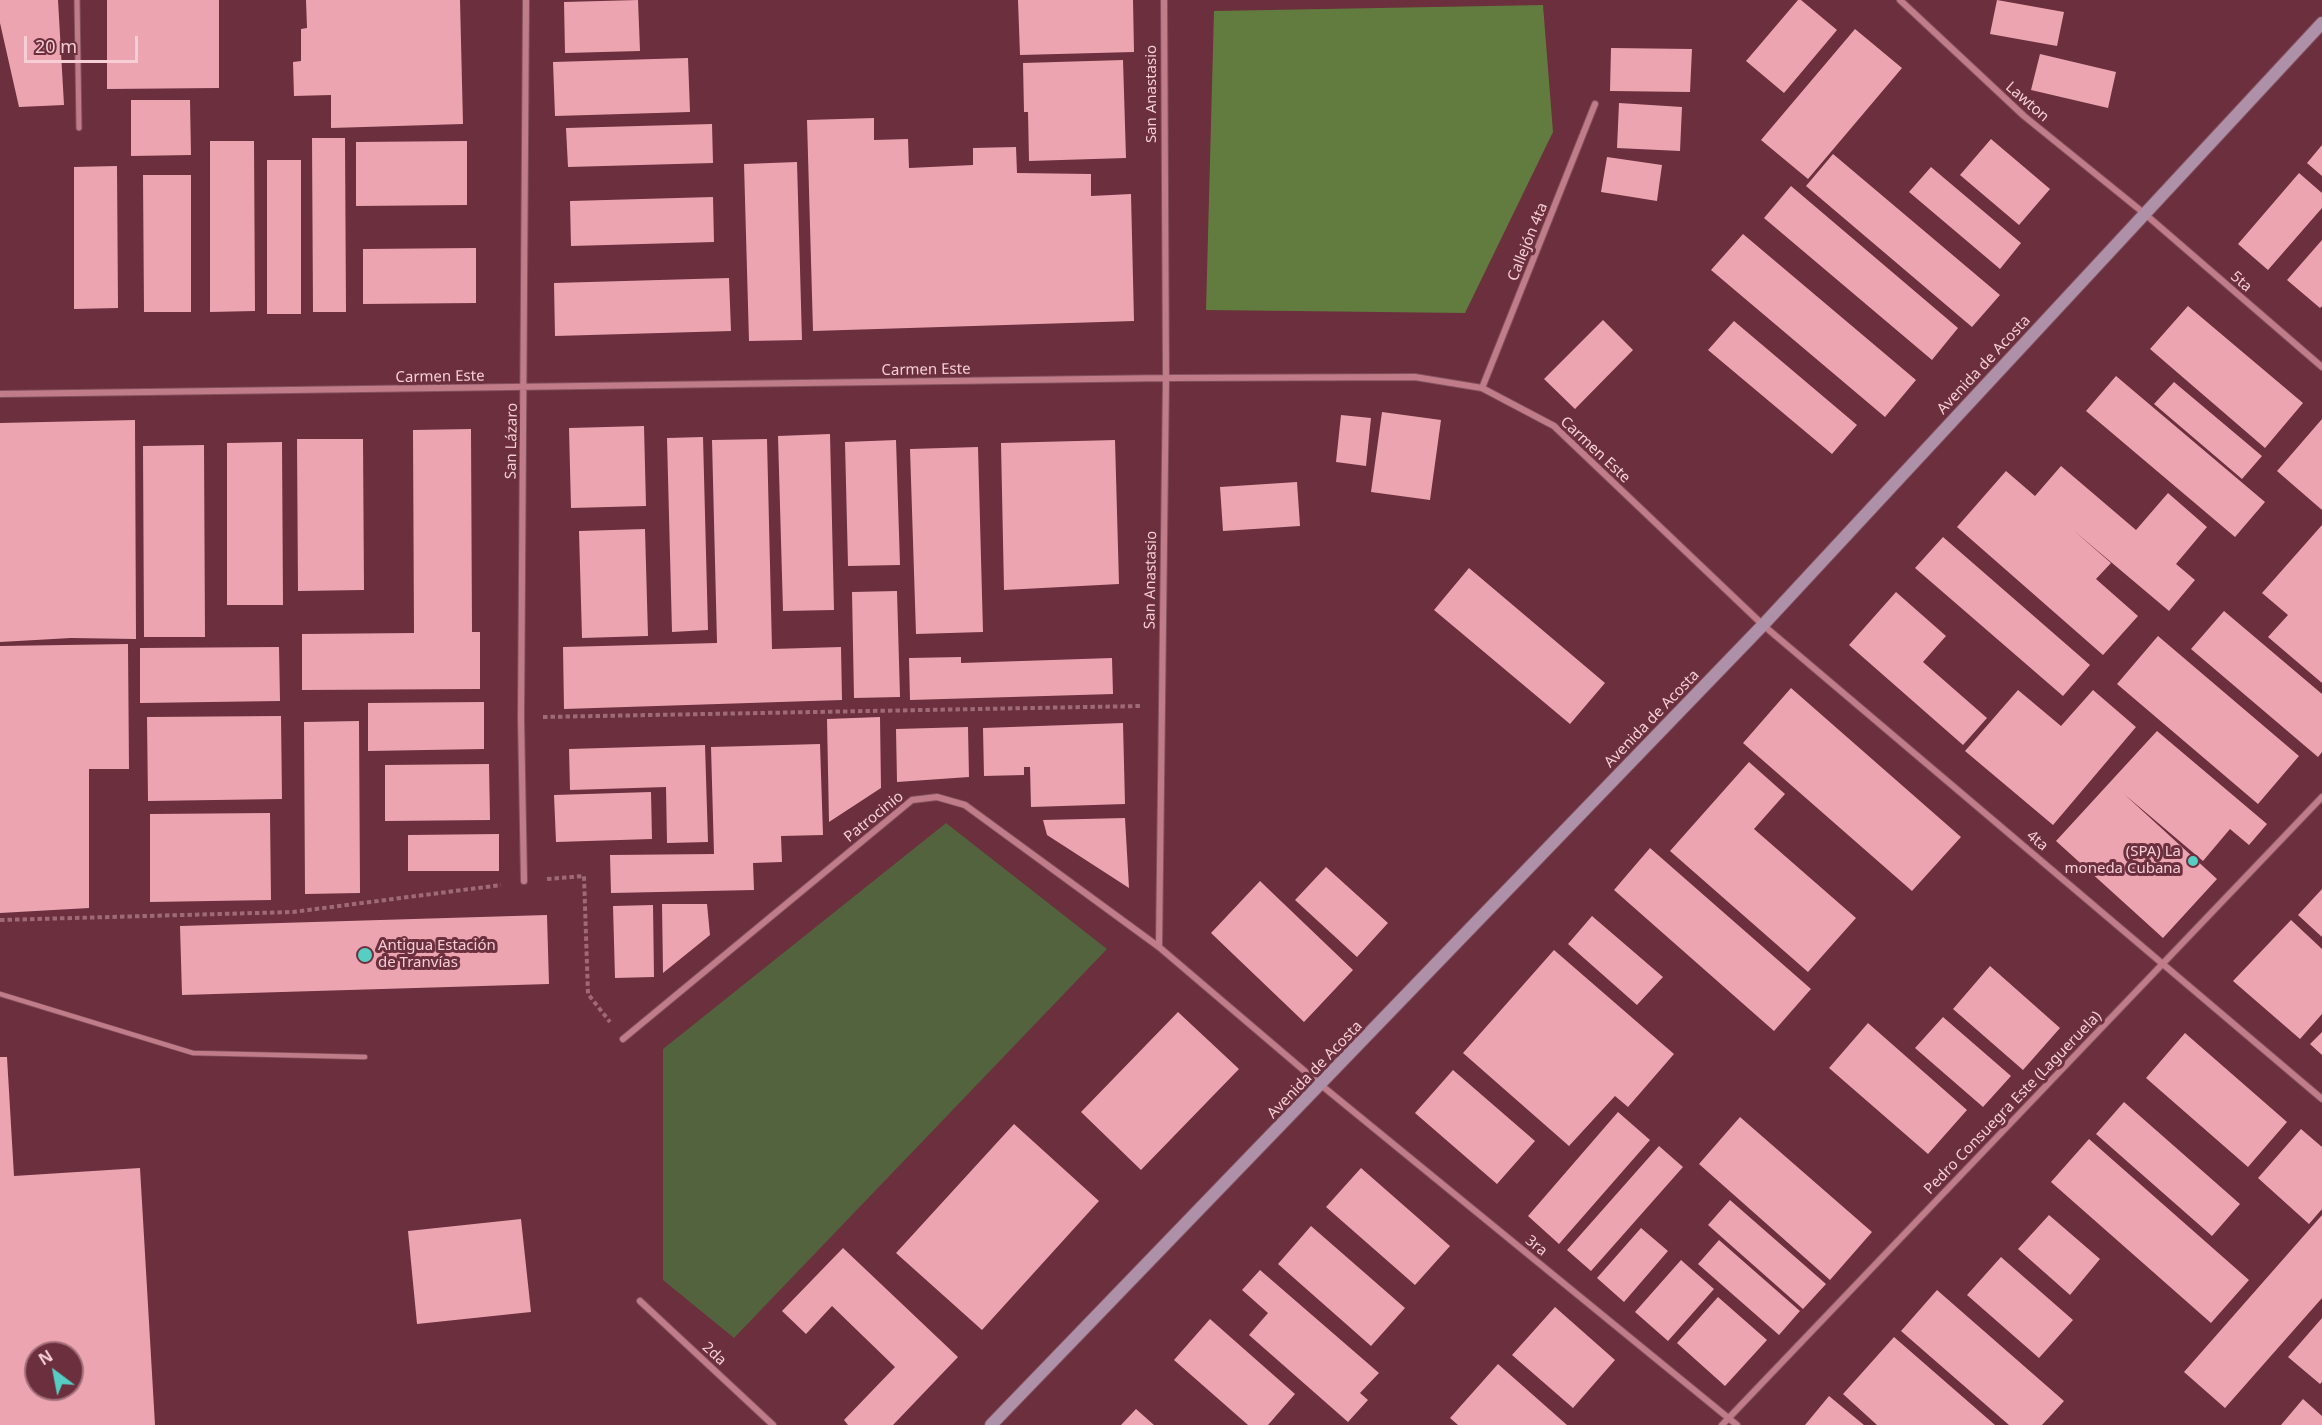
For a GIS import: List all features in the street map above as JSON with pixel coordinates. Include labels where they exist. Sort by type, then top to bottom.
[{"type":"main road","name":"Avenida de Acosta","points":[[991,1425],[1763,625],[2322,24]]},
{"type":"street","points":[[76,0],[79,128]]},
{"type":"street","name":"San Lázaro","points":[[524,881],[521,718],[526,0]]},
{"type":"street","name":"San Anastasio","points":[[1159,947],[1166,378],[1164,0]]},
{"type":"street","name":"Lawton","points":[[1900,0],[2024,116],[2145,214]]},
{"type":"street","name":"Callejón 4ta","points":[[1482,388],[1595,104]]},
{"type":"street","name":"5ta","points":[[2145,214],[2322,368]]},
{"type":"street","name":"Carmen Este","points":[[0,394],[1166,378],[1415,377],[1482,388],[1554,426],[1763,625]]},
{"type":"street","name":"4ta","points":[[1763,625],[2322,1099]]},
{"type":"street","name":"Patrocinio","points":[[623,1039],[912,800],[937,796],[965,805],[1159,947]]},
{"type":"street","name":"Pedro Consuegra Este (Lagueruela)","points":[[1722,1425],[2322,797]]},
{"type":"street","points":[[1159,947],[1321,1085]]},
{"type":"street","name":"3ra","points":[[1321,1085],[1737,1425]]},
{"type":"street","name":"2da","points":[[640,1301],[773,1425]]},
{"type":"lane","points":[[0,994],[193,1053],[364,1057]]},
{"type":"path","points":[[521,718],[1162,705]]},
{"type":"path","points":[[0,921],[293,912],[524,881],[584,876],[588,994],[623,1039]]},
{"type":"green space","points":[[1543,5],[1553,132],[1465,313],[1206,310],[1214,11]]},
{"type":"green space","points":[[946,823],[1107,949],[734,1338],[663,1280],[663,1049]]},
{"type":"building","points":[[0,0],[58,0],[64,105],[19,107],[0,23]]},
{"type":"building","points":[[107,0],[219,0],[219,88],[107,89]]},
{"type":"building","points":[[306,0],[460,0],[463,124],[331,128],[331,95],[294,96],[293,62],[301,61],[301,29],[307,28]]},
{"type":"building","points":[[638,0],[640,51],[565,53],[564,2]]},
{"type":"building","points":[[1018,0],[1133,0],[1134,52],[1020,55]]},
{"type":"building","points":[[1798,0],[1801,0],[1837,30],[1784,93],[1746,61]]},
{"type":"building","points":[[1997,0],[2064,12],[2057,46],[1990,34]]},
{"type":"building","points":[[1855,29],[1902,68],[1808,179],[1761,140]]},
{"type":"building","points":[[1611,48],[1692,49],[1690,92],[1610,91]]},
{"type":"building","points":[[2040,54],[2116,72],[2108,108],[2031,90]]},
{"type":"building","points":[[688,58],[690,112],[555,116],[553,62]]},
{"type":"building","points":[[1123,60],[1126,158],[1029,161],[1028,112],[1024,112],[1023,63]]},
{"type":"building","points":[[131,100],[190,100],[191,155],[131,156]]},
{"type":"building","points":[[1619,103],[1682,107],[1680,151],[1617,148]]},
{"type":"building","points":[[874,118],[874,140],[908,139],[909,168],[973,165],[973,148],[1016,147],[1017,173],[1091,174],[1091,196],[1131,194],[1134,321],[813,331],[807,120]]},
{"type":"building","points":[[712,124],[713,163],[568,167],[566,128]]},
{"type":"building","points":[[312,138],[345,138],[346,312],[313,312]]},
{"type":"building","points":[[1991,139],[2050,189],[2019,225],[1960,175]]},
{"type":"building","points":[[210,141],[254,141],[255,311],[210,312]]},
{"type":"building","points":[[467,141],[467,205],[356,206],[356,142]]},
{"type":"building","points":[[2322,145],[2322,176],[2307,163]]},
{"type":"building","points":[[1833,154],[2000,295],[1972,327],[1806,186]]},
{"type":"building","points":[[1607,157],[1662,165],[1657,201],[1601,192]]},
{"type":"building","points":[[267,160],[301,160],[301,314],[267,314]]},
{"type":"building","points":[[797,162],[802,340],[749,341],[744,164]]},
{"type":"building","points":[[117,166],[118,308],[74,309],[74,167]]},
{"type":"building","points":[[1931,167],[2021,243],[2000,269],[1909,192]]},
{"type":"building","points":[[2299,173],[2322,193],[2322,208],[2268,270],[2238,244]]},
{"type":"building","points":[[143,175],[191,175],[191,312],[144,312]]},
{"type":"building","points":[[1791,186],[1958,328],[1932,360],[1764,218]]},
{"type":"building","points":[[713,197],[714,242],[571,246],[570,201]]},
{"type":"building","points":[[1743,234],[1916,380],[1885,417],[1711,270]]},
{"type":"building","points":[[2322,240],[2322,306],[2320,308],[2287,280]]},
{"type":"building","points":[[476,248],[476,303],[363,304],[363,249]]},
{"type":"building","points":[[729,278],[731,331],[555,336],[554,283]]},
{"type":"building","points":[[2188,306],[2303,403],[2265,448],[2150,349]]},
{"type":"building","points":[[1603,320],[1633,350],[1575,409],[1544,379]]},
{"type":"building","points":[[1734,321],[1857,425],[1832,454],[1708,350]]},
{"type":"building","points":[[2116,376],[2265,502],[2235,537],[2086,411]]},
{"type":"building","points":[[2174,382],[2262,456],[2242,479],[2154,404]]},
{"type":"building","points":[[1382,412],[1441,420],[1430,500],[1371,492]]},
{"type":"building","points":[[1341,415],[1371,418],[1366,466],[1336,462]]},
{"type":"building","points":[[2322,419],[2322,510],[2277,471]]},
{"type":"building","points":[[135,420],[136,639],[71,638],[0,642],[0,423]]},
{"type":"building","points":[[644,426],[646,506],[571,508],[569,428]]},
{"type":"building","points":[[471,429],[472,632],[480,632],[480,689],[302,690],[302,634],[414,633],[413,430]]},
{"type":"building","points":[[830,434],[834,610],[783,611],[778,436]]},
{"type":"building","points":[[703,437],[708,630],[672,632],[667,438]]},
{"type":"building","points":[[297,439],[363,439],[364,590],[298,591]]},
{"type":"building","points":[[767,439],[772,649],[841,647],[842,700],[564,709],[563,647],[717,643],[712,440]]},
{"type":"building","points":[[896,440],[900,565],[848,566],[845,442]]},
{"type":"building","points":[[1115,440],[1119,584],[1004,590],[1001,443]]},
{"type":"building","points":[[282,442],[283,605],[227,605],[227,443]]},
{"type":"building","points":[[204,445],[205,637],[144,637],[143,446]]},
{"type":"building","points":[[978,447],[983,632],[916,634],[910,449]]},
{"type":"building","points":[[2061,466],[2136,530],[2168,493],[2207,527],[2176,564],[2195,580],[2169,611],[2073,530],[2111,563],[2096,579],[2138,616],[2103,655],[1957,527],[2006,471],[2035,496]]},
{"type":"building","points":[[1297,482],[1300,526],[1223,531],[1220,487]]},
{"type":"building","points":[[2322,525],[2322,683],[2268,637],[2288,615],[2262,593]]},
{"type":"building","points":[[645,529],[648,636],[582,638],[579,531]]},
{"type":"building","points":[[1943,537],[2090,665],[2063,696],[1915,568]]},
{"type":"building","points":[[1469,568],[1605,683],[1570,724],[1434,610]]},
{"type":"building","points":[[897,591],[900,697],[854,698],[852,592]]},
{"type":"building","points":[[1896,592],[1946,636],[1923,662],[1987,718],[1963,745],[1849,645]]},
{"type":"building","points":[[2224,611],[2322,694],[2322,752],[2318,757],[2191,649]]},
{"type":"building","points":[[2158,636],[2299,756],[2258,804],[2117,684]]},
{"type":"building","points":[[128,644],[129,769],[89,769],[89,908],[0,913],[0,646]]},
{"type":"building","points":[[279,647],[280,701],[140,703],[140,648]]},
{"type":"building","points":[[961,657],[961,663],[1112,658],[1113,694],[910,700],[909,658]]},
{"type":"building","points":[[1791,688],[1961,837],[1912,891],[1743,743]]},
{"type":"building","points":[[2018,690],[2061,726],[2093,690],[2136,727],[2053,825],[1965,751]]},
{"type":"building","points":[[484,702],[484,749],[368,751],[368,703]]},
{"type":"building","points":[[281,716],[282,799],[148,801],[147,717]]},
{"type":"building","points":[[880,717],[881,788],[829,822],[827,719]]},
{"type":"building","points":[[359,721],[360,893],[305,894],[304,722]]},
{"type":"building","points":[[1123,723],[1125,804],[1031,807],[1030,767],[1024,767],[1024,775],[984,776],[983,728]]},
{"type":"building","points":[[968,727],[969,777],[897,782],[896,729]]},
{"type":"building","points":[[2157,731],[2267,824],[2249,845],[2230,829],[2203,861],[2124,794],[2217,879],[2163,938],[2056,841]]},
{"type":"building","points":[[820,744],[823,835],[781,836],[782,862],[753,863],[754,890],[611,893],[610,855],[714,854],[711,747]]},
{"type":"building","points":[[705,745],[708,842],[667,843],[666,787],[570,790],[569,749]]},
{"type":"building","points":[[1749,762],[1785,794],[1754,829],[1856,918],[1808,972],[1670,851]]},
{"type":"building","points":[[489,764],[490,820],[385,821],[385,765]]},
{"type":"building","points":[[651,792],[652,839],[556,842],[554,795]]},
{"type":"building","points":[[270,813],[271,900],[150,902],[150,814]]},
{"type":"building","points":[[1125,818],[1129,888],[1047,835],[1043,820]]},
{"type":"building","points":[[499,834],[499,871],[408,871],[408,835]]},
{"type":"building","points":[[1650,848],[1811,989],[1774,1031],[1614,890]]},
{"type":"building","points":[[1326,867],[1388,923],[1357,957],[1295,900]]},
{"type":"building","points":[[1260,881],[1353,970],[1304,1022],[1211,933]]},
{"type":"building","points":[[2322,889],[2322,937],[2298,915]]},
{"type":"building","points":[[662,904],[707,904],[710,935],[663,973]]},
{"type":"building","points":[[653,905],[654,977],[615,978],[613,906]]},
{"type":"building","name":"Antigua Estación de Tranvías","points":[[547,915],[549,984],[182,995],[180,926]]},
{"type":"building","points":[[1592,916],[1663,977],[1637,1005],[1568,944]]},
{"type":"building","points":[[2291,920],[2322,949],[2322,1014],[2300,1039],[2233,981]]},
{"type":"building","points":[[1554,950],[1674,1054],[1628,1107],[1615,1096],[1569,1146],[1463,1053]]},
{"type":"building","points":[[1990,966],[2060,1028],[2023,1070],[1953,1009]]},
{"type":"building","points":[[1178,1012],[1239,1069],[1141,1170],[1081,1112]]},
{"type":"building","points":[[1943,1017],[2011,1076],[1983,1107],[1915,1048]]},
{"type":"building","points":[[1868,1023],[1967,1110],[1928,1154],[1829,1068]]},
{"type":"building","points":[[2322,1032],[2322,1055],[2310,1044]]},
{"type":"building","points":[[2185,1033],[2287,1122],[2248,1167],[2146,1078]]},
{"type":"building","points":[[0,1057],[7,1057],[14,1176],[140,1168],[155,1425],[0,1425]]},
{"type":"building","points":[[1453,1070],[1535,1141],[1497,1184],[1415,1113]]},
{"type":"building","points":[[2124,1102],[2240,1204],[2212,1236],[2096,1134]]},
{"type":"building","points":[[1618,1112],[1650,1140],[1559,1244],[1528,1216]]},
{"type":"building","points":[[1740,1117],[1872,1232],[1830,1280],[1699,1164]]},
{"type":"building","points":[[1014,1124],[1099,1201],[982,1330],[896,1253]]},
{"type":"building","points":[[2301,1129],[2322,1147],[2322,1209],[2309,1224],[2258,1178]]},
{"type":"building","points":[[2089,1139],[2249,1280],[2211,1323],[2051,1182]]},
{"type":"building","points":[[1659,1146],[1683,1167],[1591,1271],[1567,1250]]},
{"type":"building","points":[[1361,1168],[1450,1246],[1415,1285],[1326,1207]]},
{"type":"building","points":[[1730,1200],[1826,1284],[1803,1309],[1708,1225]]},
{"type":"building","points":[[2049,1215],[2100,1259],[2070,1295],[2018,1249]]},
{"type":"building","points":[[2322,1215],[2322,1298],[2225,1408],[2184,1372]]},
{"type":"building","points":[[521,1219],[531,1312],[417,1324],[408,1231]]},
{"type":"building","points":[[1311,1226],[1405,1308],[1371,1346],[1278,1264]]},
{"type":"building","points":[[1641,1228],[1668,1251],[1624,1302],[1597,1278]]},
{"type":"building","points":[[1719,1240],[1800,1311],[1779,1335],[1698,1264]]},
{"type":"building","points":[[843,1248],[958,1357],[893,1425],[848,1425],[844,1420],[895,1367],[832,1306],[806,1334],[782,1311]]},
{"type":"building","points":[[2001,1257],[2073,1320],[2039,1358],[1967,1295]]},
{"type":"building","points":[[1681,1260],[1714,1289],[1668,1341],[1635,1312]]},
{"type":"building","points":[[1260,1270],[1379,1373],[1360,1393],[1368,1400],[1348,1422],[1249,1335],[1268,1313],[1242,1290]]},
{"type":"building","points":[[1937,1290],[2064,1401],[2042,1425],[2009,1425],[1901,1331]]},
{"type":"building","points":[[1718,1297],[1767,1340],[1725,1386],[1677,1343]]},
{"type":"building","points":[[1555,1307],[1615,1360],[1573,1408],[1512,1355]]},
{"type":"building","points":[[2322,1318],[2322,1382],[2320,1384],[2288,1357]]},
{"type":"building","points":[[1210,1319],[1295,1394],[1268,1425],[1248,1425],[1174,1360]]},
{"type":"building","points":[[1894,1337],[1995,1425],[1877,1425],[1843,1394]]},
{"type":"building","points":[[1498,1364],[1567,1425],[1458,1425],[1450,1418]]},
{"type":"building","points":[[1829,1396],[1864,1425],[1805,1425]]},
{"type":"building","points":[[2303,1399],[2322,1416],[2322,1425],[2281,1425]]},
{"type":"building","points":[[1136,1409],[1154,1425],[1121,1425]]},
{"type":"place","name":"(SPA) La moneda Cubana","points":[[2193,861]]},
{"type":"place","name":"Antigua Estación de Tranvías","points":[[365,955]]}]
